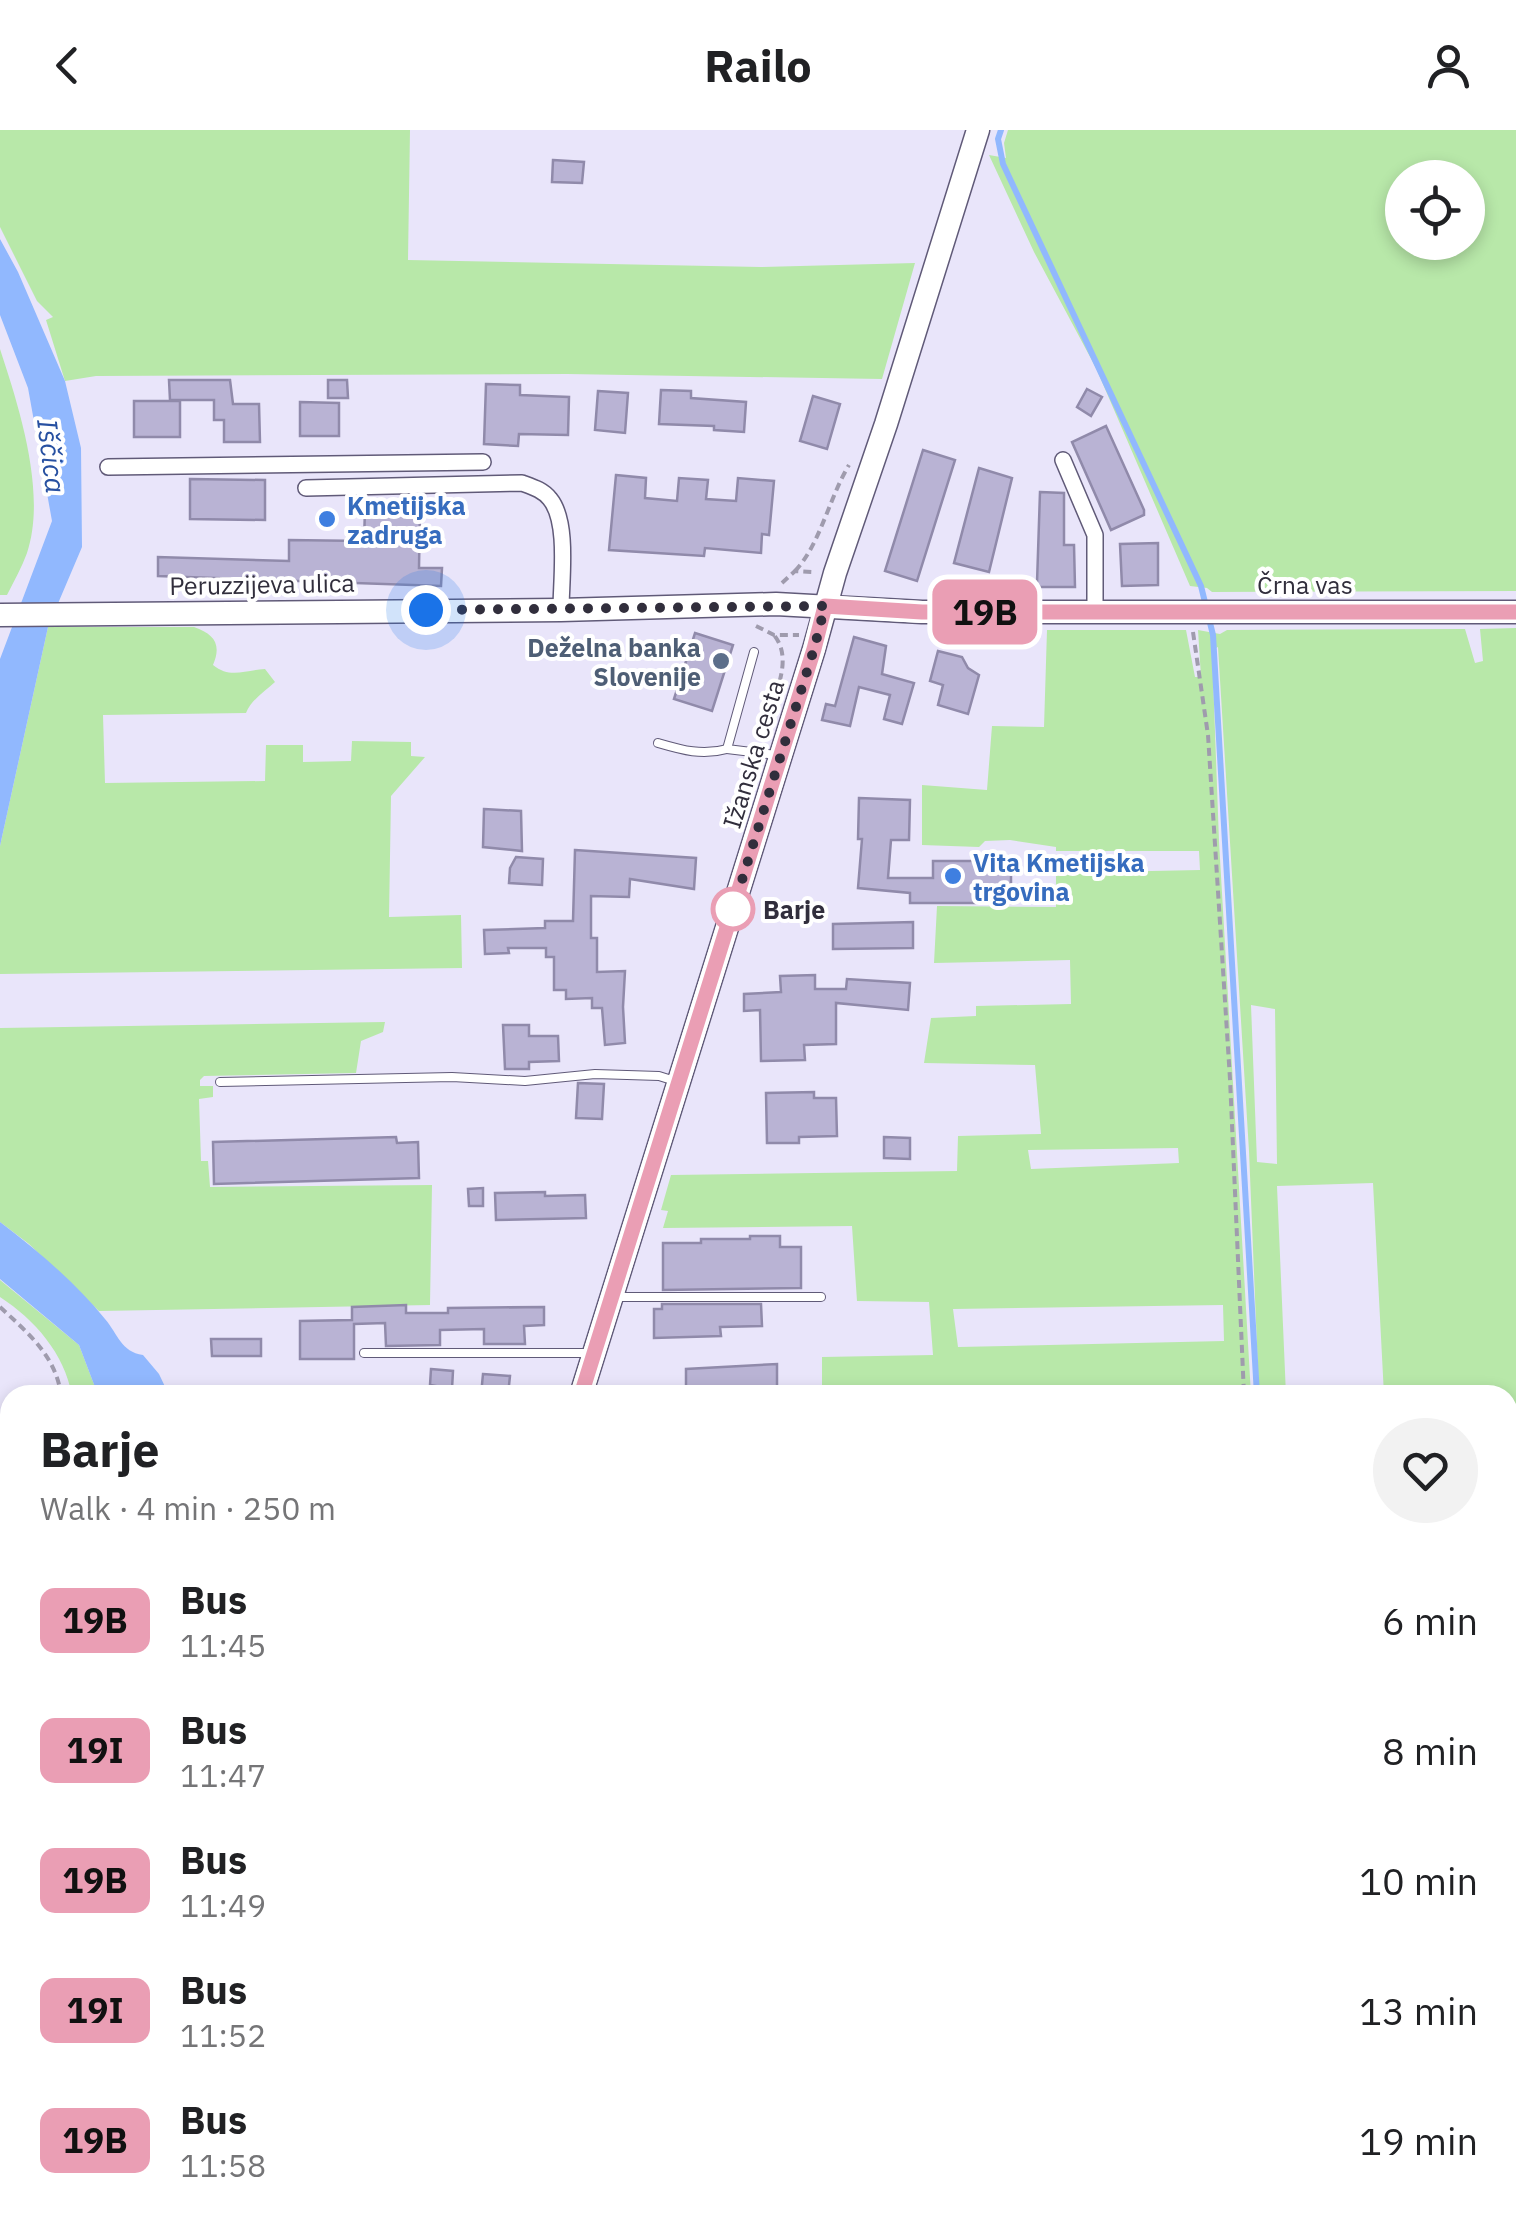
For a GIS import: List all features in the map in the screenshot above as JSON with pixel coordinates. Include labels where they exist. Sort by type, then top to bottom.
[{"type":"street","name":"Ižanska cesta","points":[[584,1385],[977,130]]},
{"type":"street","points":[[1063,460],[1095,535],[1095,611]]},
{"type":"street","points":[[108,467],[483,462]]},
{"type":"street","points":[[306,488],[522,483],[542,491],[553,501],[561,519],[562,610]]},
{"type":"street","name":"Peruzzijeva ulica","points":[[0,615],[825,606]]},
{"type":"street","name":"Črna vas","points":[[825,606],[922,612],[1095,611],[1202,617],[1516,612]]},
{"type":"lane","points":[[727,749],[754,652]]},
{"type":"lane","points":[[658,743],[693,753],[727,749],[781,756]]},
{"type":"lane","points":[[220,1082],[434,1078],[525,1081],[595,1074],[659,1076],[679,1082]]},
{"type":"lane","points":[[612,1297],[821,1297]]},
{"type":"lane","points":[[364,1352],[594,1352]]},
{"type":"path","points":[[781,588],[784,578],[795,572],[807,572]]},
{"type":"path","points":[[1202,617],[1244,1385]]},
{"type":"path","points":[[768,630],[774,635],[784,634]]},
{"type":"path","points":[[0,1307],[34,1338],[58,1373],[60,1385]]},
{"type":"green space","points":[[0,130],[410,130],[408,260],[761,267],[915,263],[882,379],[567,374],[96,376],[65,381],[46,320],[53,317],[37,301],[0,227]]},
{"type":"green space","points":[[1008,130],[1516,130],[1516,591],[1212,592],[1190,586],[1096,368],[1034,252],[989,155],[1006,158],[1004,143]]},
{"type":"green space","points":[[0,349],[28,450],[34,504],[27,553],[7,595],[0,595]]},
{"type":"green space","points":[[48,627],[194,627],[214,641],[217,651],[213,665],[232,673],[265,669],[275,682],[246,713],[103,715],[105,783],[265,781],[266,745],[303,745],[303,762],[351,761],[352,741],[411,742],[411,756],[425,757],[391,796],[389,917],[461,915],[462,968],[0,974],[0,846]]},
{"type":"green space","points":[[1516,628],[1516,1385],[1383,1385],[1373,1183],[1277,1186],[1286,1385],[1259,1385],[1249,1151],[1218,647],[1212,650],[1219,841],[1250,1385],[822,1385],[822,1357],[933,1355],[929,1302],[857,1301],[852,1226],[663,1228],[668,1211],[661,1210],[671,1175],[957,1171],[958,1136],[1041,1134],[1035,1065],[924,1063],[931,1018],[976,1016],[976,1006],[1071,1004],[1070,960],[934,963],[937,906],[1056,907],[1056,873],[1200,870],[1199,851],[1056,851],[1056,847],[1010,840],[985,841],[979,847],[922,845],[922,785],[987,790],[992,726],[1044,727],[1047,630],[1186,630],[1195,677],[1201,677],[1198,630],[1220,634],[1227,630],[1465,629],[1475,663],[1483,661],[1480,629]],"holes":[[[1251,1005],[1275,1009],[1277,1164],[1257,1162]],[[1178,1148],[1179,1163],[1031,1169],[1028,1150]],[[1223,1305],[1224,1341],[958,1347],[953,1309]]]},
{"type":"green space","points":[[385,1022],[383,1032],[361,1041],[356,1073],[204,1076],[200,1086],[213,1086],[213,1097],[199,1099],[201,1161],[208,1161],[210,1187],[432,1185],[430,1305],[99,1311],[29,1244],[0,1222],[0,1028]]},
{"type":"green space","points":[[0,1280],[79,1345],[94,1385],[69,1385],[46,1339],[0,1297]]},
{"type":"water","name":"Iščica","points":[[0,239],[65,381],[81,448],[82,547],[48,627],[0,846],[0,659],[52,521],[28,388],[0,315]]},
{"type":"water","points":[[0,1222],[82,1293],[125,1346],[143,1355],[164,1385],[94,1385],[79,1345],[0,1279]]},
{"type":"building","points":[[553,160],[584,162],[582,183],[552,182]]},
{"type":"building","points":[[169,380],[230,380],[233,404],[259,404],[260,442],[224,442],[224,420],[214,420],[214,400],[170,400]]},
{"type":"building","points":[[328,380],[347,380],[348,398],[328,398]]},
{"type":"building","points":[[486,384],[520,385],[520,395],[569,397],[568,435],[519,434],[518,446],[484,444]]},
{"type":"building","points":[[1087,389],[1102,397],[1091,416],[1077,407]]},
{"type":"building","points":[[661,390],[691,391],[691,398],[746,402],[744,432],[714,430],[714,426],[659,424]]},
{"type":"building","points":[[598,391],[628,393],[625,433],[595,430]]},
{"type":"building","points":[[813,396],[840,404],[827,449],[800,441]]},
{"type":"building","points":[[134,401],[180,401],[180,437],[134,437]]},
{"type":"building","points":[[300,402],[339,403],[339,436],[300,436]]},
{"type":"building","points":[[1106,426],[1144,510],[1144,515],[1111,530],[1072,442]]},
{"type":"building","points":[[923,450],[955,460],[917,581],[885,571]]},
{"type":"building","points":[[979,468],[1012,478],[989,572],[954,563]]},
{"type":"building","points":[[616,475],[646,478],[645,498],[677,501],[679,478],[708,480],[706,499],[736,501],[738,478],[774,481],[769,535],[762,534],[761,553],[705,548],[704,556],[609,550]]},
{"type":"building","points":[[190,479],[265,480],[265,520],[190,519]]},
{"type":"building","points":[[1040,492],[1064,493],[1064,545],[1074,545],[1075,587],[1039,587],[1037,583]]},
{"type":"building","points":[[365,509],[420,510],[419,568],[442,568],[441,586],[158,576],[158,557],[289,561],[289,540],[364,541]]},
{"type":"building","points":[[1158,543],[1158,585],[1122,586],[1120,544]]},
{"type":"building","points":[[695,633],[733,645],[712,711],[674,699]]},
{"type":"building","points":[[854,637],[886,646],[882,674],[914,683],[902,724],[884,719],[890,695],[859,687],[850,726],[822,720],[826,704],[835,706]]},
{"type":"building","points":[[938,651],[962,657],[968,668],[979,675],[968,714],[938,705],[943,685],[930,681]]},
{"type":"building","points":[[859,798],[910,800],[909,840],[891,840],[888,878],[933,878],[933,861],[975,861],[987,864],[987,869],[1011,868],[1011,903],[910,903],[910,893],[858,888],[862,839],[858,839]]},
{"type":"building","points":[[484,809],[521,811],[522,851],[483,847]]},
{"type":"building","points":[[575,850],[696,858],[694,889],[630,879],[629,897],[591,896],[591,938],[597,938],[597,972],[625,971],[625,1043],[605,1045],[602,1008],[592,1008],[592,998],[566,999],[566,990],[554,990],[554,957],[546,957],[546,948],[508,948],[509,953],[485,954],[484,930],[545,928],[545,921],[573,921]]},
{"type":"building","points":[[516,857],[543,859],[542,885],[509,883]]},
{"type":"building","points":[[913,922],[913,948],[833,949],[833,924]]},
{"type":"building","points":[[815,975],[815,989],[846,989],[847,979],[910,983],[908,1010],[836,1003],[836,1044],[804,1045],[805,1060],[761,1061],[760,1010],[744,1011],[744,994],[781,992],[780,976]]},
{"type":"building","points":[[503,1025],[529,1025],[529,1036],[558,1036],[559,1061],[529,1062],[529,1069],[505,1069]]},
{"type":"building","points":[[578,1083],[604,1084],[602,1119],[576,1118]]},
{"type":"building","points":[[814,1092],[814,1098],[836,1098],[837,1136],[799,1137],[799,1143],[767,1143],[766,1093]]},
{"type":"building","points":[[396,1137],[397,1143],[418,1142],[419,1178],[214,1184],[213,1142]]},
{"type":"building","points":[[884,1137],[910,1138],[910,1159],[884,1158]]},
{"type":"building","points":[[483,1188],[483,1206],[469,1206],[468,1189]]},
{"type":"building","points":[[545,1192],[545,1196],[585,1195],[586,1218],[496,1220],[495,1193]]},
{"type":"building","points":[[780,1236],[780,1247],[801,1247],[801,1288],[663,1290],[663,1243],[701,1243],[701,1239]]},
{"type":"building","points":[[662,1304],[761,1304],[762,1326],[720,1327],[721,1336],[654,1338],[654,1309],[662,1309]]},
{"type":"building","points":[[406,1305],[406,1313],[448,1313],[448,1308],[544,1307],[544,1325],[524,1326],[525,1344],[484,1344],[484,1329],[440,1330],[440,1345],[386,1346],[385,1323],[354,1324],[354,1359],[300,1359],[300,1321],[352,1320],[352,1307]]},
{"type":"building","points":[[211,1339],[261,1339],[261,1356],[212,1356]]},
{"type":"building","points":[[777,1364],[777,1385],[686,1385],[686,1369]]},
{"type":"building","points":[[431,1369],[453,1371],[452,1385],[430,1385]]},
{"type":"building","points":[[483,1374],[510,1376],[509,1385],[482,1385]]},
{"type":"waterway","points":[[1001,130],[998,139],[1003,164],[1201,586],[1213,635],[1256,1385]]},
{"type":"bus line","name":"19B","points":[[584,1385],[825,606],[922,612],[1516,612]]},
{"type":"place","name":"Kmetijska zadruga","points":[[327,519]]},
{"type":"place","name":"Deželna banka Slovenije","points":[[721,661]]},
{"type":"place","name":"Vita Kmetijska trgovina","points":[[953,876]]},
{"type":"place","name":"Barje","points":[[733,909]]},
{"type":"route","points":[[426,610],[825,606],[733,909]]}]
